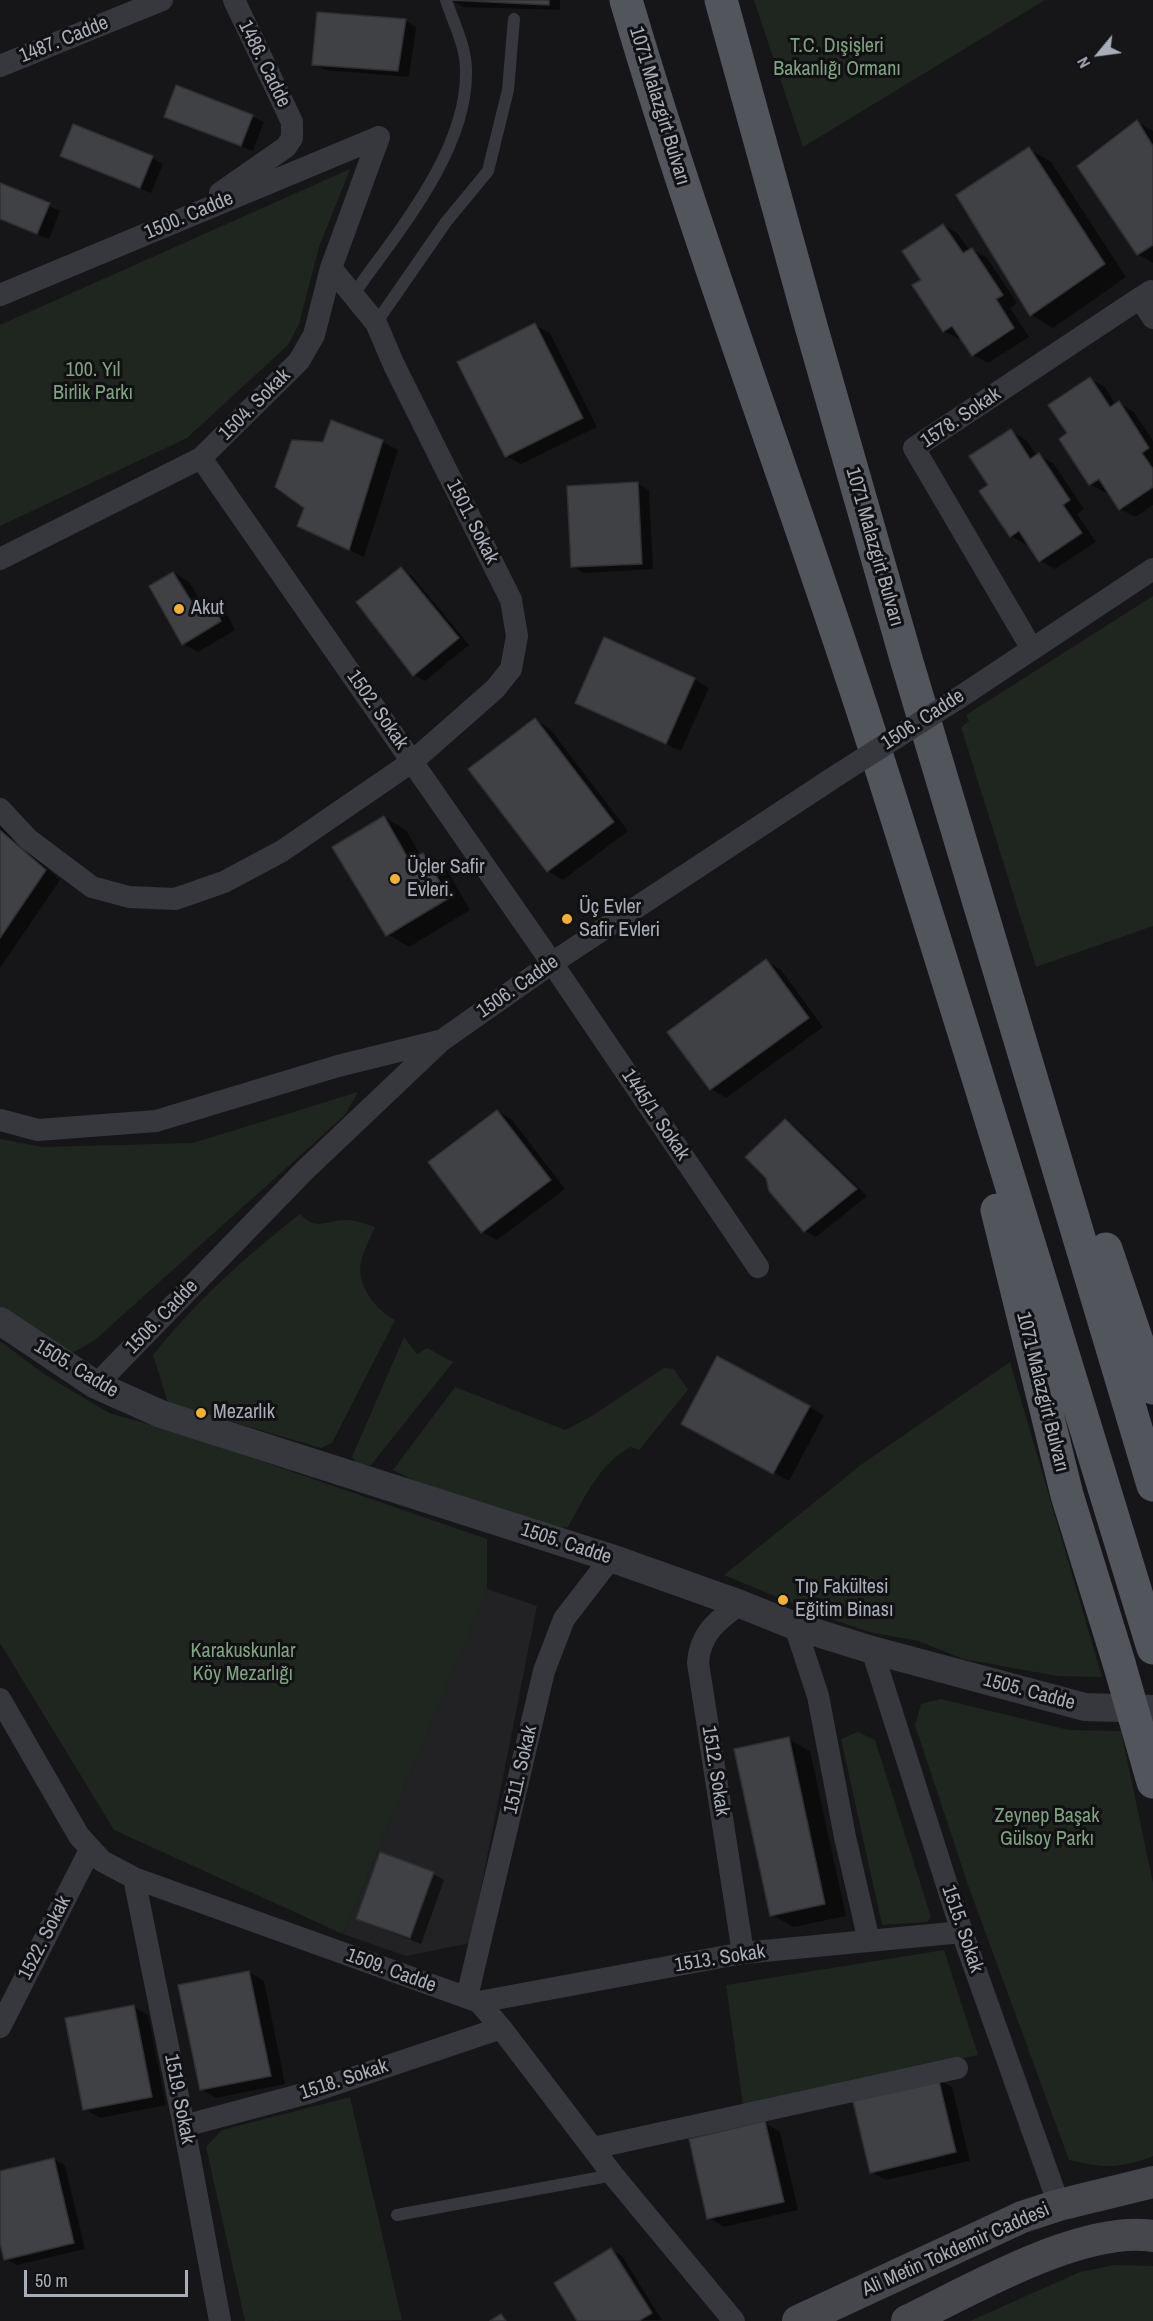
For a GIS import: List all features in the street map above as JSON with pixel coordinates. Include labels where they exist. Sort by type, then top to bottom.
[{"type":"main road","name":"1071 Malazgirt Bulvarı","points":[[626,0],[662,124],[864,715],[1153,1648]]},
{"type":"main road","name":"1071 Malazgirt Bulvarı","points":[[721,0],[810,326],[907,662],[1153,1485]]},
{"type":"main road","name":"1071 Malazgirt Bulvarı","points":[[953,997],[970,1105],[1067,1495],[1153,1782]]},
{"type":"main road","name":"1071 Malazgirt Bulvarı","points":[[1036,1092],[1099,1227],[1153,1388]]},
{"type":"main road","name":"Ali Metin Tokdemir Caddesi","points":[[798,2321],[1022,2217],[1059,2205],[1153,2182]]},
{"type":"main road","name":"Ali Metin Tokdemir Caddesi","points":[[907,2321],[1030,2262],[1071,2247],[1110,2235],[1153,2236]]},
{"type":"street","name":"1487. Cadde","points":[[0,66],[162,0]]},
{"type":"street","name":"1486. Cadde","points":[[184,218],[286,147],[292,138],[292,122],[234,0]]},
{"type":"street","name":"1500. Cadde","points":[[0,295],[379,136]]},
{"type":"street","name":"1504. Sokak","points":[[0,559],[201,458],[300,361],[314,335],[331,268],[379,136]]},
{"type":"street","name":"1501. Sokak","points":[[0,809],[28,838],[92,887],[129,897],[176,899],[224,882],[282,851],[413,761],[495,689],[511,669],[517,636],[512,600],[394,365],[376,323],[331,268]]},
{"type":"street","points":[[1147,293],[1153,318]]},
{"type":"street","name":"1578. Sokak","points":[[1032,649],[914,448],[1147,293]]},
{"type":"street","name":"1502. Sokak","points":[[201,458],[552,963]]},
{"type":"street","name":"1506. Cadde","points":[[96,1385],[304,1171],[441,1041],[552,963],[957,699],[1153,568]]},
{"type":"street","name":"1445/1. Sokak","points":[[552,963],[758,1267]]},
{"type":"street","points":[[0,1119],[39,1130],[156,1121],[338,1066],[441,1041]]},
{"type":"street","name":"1505. Cadde","points":[[0,1321],[96,1385],[172,1418],[611,1558],[795,1626],[872,1650],[1085,1707],[1153,1709]]},
{"type":"street","name":"1511. Sokak","points":[[473,2000],[544,1671],[564,1619],[611,1558]]},
{"type":"street","name":"1512. Sokak","points":[[740,1604],[720,1618],[707,1633],[699,1648],[698,1663],[743,1953]]},
{"type":"street","points":[[795,1626],[818,1696],[845,1837],[870,1941]]},
{"type":"street","name":"1515. Sokak","points":[[872,1650],[962,1932],[1059,2205]]},
{"type":"street","name":"1509. Cadde","points":[[0,1699],[79,1836],[102,1862],[134,1878],[473,2000]]},
{"type":"street","name":"1522. Sokak","points":[[0,2027],[90,1850]]},
{"type":"street","name":"1519. Sokak","points":[[134,1878],[184,2126],[220,2321]]},
{"type":"street","name":"1513. Sokak","points":[[473,2000],[743,1953],[962,1932]]},
{"type":"street","points":[[473,2000],[501,2028],[613,2175],[734,2321]]},
{"type":"street","name":"1518. Sokak","points":[[184,2126],[311,2092],[501,2028]]},
{"type":"street","points":[[593,2148],[957,2068]]},
{"type":"lane","points":[[353,296],[424,193],[447,151],[458,123],[464,96],[466,70],[464,53],[446,0]]},
{"type":"lane","points":[[376,323],[446,222],[488,171],[508,90],[514,20]]},
{"type":"lane","points":[[397,2215],[613,2175]]},
{"type":"shaded area","points":[[487,1589],[537,1606],[470,1943],[406,1956],[343,1934]]},
{"type":"green space","name":"T.C. Dışişleri Bakanlığı Ormanı","points":[[754,0],[1045,0],[803,147]]},
{"type":"green space","name":"100. Yıl Birlik Parkı","points":[[350,169],[319,247],[299,324],[288,345],[187,438],[0,526],[0,325]]},
{"type":"green space","points":[[1153,596],[1153,926],[1036,967],[961,727],[969,721],[966,715]]},
{"type":"green space","points":[[358,1092],[344,1116],[95,1340],[68,1353],[0,1309],[0,1139],[43,1147],[193,1143]]},
{"type":"green space","points":[[300,1214],[311,1223],[316,1224],[349,1220],[375,1227],[365,1249],[360,1271],[369,1296],[381,1310],[395,1320],[332,1443],[321,1448],[168,1403],[153,1355],[222,1280]]},
{"type":"green space","points":[[404,1337],[417,1354],[427,1348],[453,1362],[371,1465],[358,1465],[352,1457]]},
{"type":"green space","name":"Karakuskunlar Köy Mezarlığı","points":[[0,1341],[44,1374],[109,1413],[183,1434],[487,1539],[487,1590],[343,1934],[114,1830],[0,1643]]},
{"type":"green space","points":[[1010,1362],[1102,1677],[1057,1676],[963,1659],[918,1641],[869,1632],[820,1615],[724,1575],[862,1464]]},
{"type":"green space","points":[[664,1368],[674,1369],[688,1390],[639,1450],[631,1447],[610,1462],[601,1472],[568,1527],[553,1529],[444,1496],[393,1470],[455,1387],[565,1430],[592,1416]]},
{"type":"green space","name":"Zeynep Başak Gülsoy Parkı","points":[[941,1699],[1069,1730],[1121,1731],[1153,1883],[1153,2156],[1151,2157],[1129,2164],[1110,2166],[1069,2160],[968,1885],[915,1725],[921,1704]]},
{"type":"green space","points":[[858,1732],[875,1740],[931,1917],[927,1922],[882,1925],[841,1739]]},
{"type":"green space","points":[[944,1950],[978,2055],[743,2105],[726,1985]]},
{"type":"green space","points":[[350,2097],[402,2320],[245,2321],[206,2147],[222,2130]]},
{"type":"green space","points":[[1115,2265],[1153,2266],[1153,2321],[970,2321],[1080,2272]]},
{"type":"building","points":[[450,0],[549,0],[549,5]]},
{"type":"building","points":[[317,12],[406,19],[398,71],[312,65]]},
{"type":"building","points":[[176,85],[253,115],[241,146],[164,117]]},
{"type":"building","points":[[1137,120],[1153,146],[1153,245],[1137,255],[1077,166]]},
{"type":"building","points":[[73,124],[153,156],[140,188],[60,156]]},
{"type":"building","points":[[1029,147],[1105,264],[1030,316],[956,195]]},
{"type":"building","points":[[0,183],[50,203],[37,234],[0,219]]},
{"type":"building","points":[[943,224],[963,253],[972,248],[1003,295],[996,299],[1014,328],[972,356],[952,326],[943,332],[912,285],[921,280],[902,251]]},
{"type":"building","points":[[535,323],[583,418],[505,457],[457,362]]},
{"type":"building","points":[[1090,377],[1110,407],[1119,401],[1149,448],[1142,453],[1153,469],[1153,487],[1119,510],[1099,479],[1089,485],[1059,439],[1067,433],[1048,405]]},
{"type":"building","points":[[331,420],[383,440],[349,550],[297,526],[304,508],[275,487],[292,440],[323,442]]},
{"type":"building","points":[[1011,429],[1030,459],[1039,453],[1070,500],[1063,505],[1082,533],[1039,562],[1019,531],[1010,537],[979,491],[988,485],[969,456]]},
{"type":"building","points":[[638,482],[642,564],[571,567],[567,486]]},
{"type":"building","points":[[401,567],[459,638],[413,676],[356,602]]},
{"type":"building","name":"Akut","points":[[173,572],[198,612],[213,605],[221,621],[182,645],[149,586]]},
{"type":"building","points":[[604,637],[695,678],[666,744],[575,703]]},
{"type":"building","points":[[535,718],[614,822],[547,872],[468,769]]},
{"type":"building","name":"Üçler Safir Evleri.","points":[[384,816],[409,860],[423,853],[449,898],[386,936],[332,847]]},
{"type":"building","points":[[0,830],[46,870],[0,938]]},
{"type":"building","points":[[766,959],[809,1018],[710,1090],[667,1032]]},
{"type":"building","points":[[497,1110],[551,1180],[481,1233],[428,1162]]},
{"type":"building","points":[[785,1119],[857,1189],[804,1232],[769,1191],[766,1178],[745,1157]]},
{"type":"building","points":[[717,1356],[810,1406],[773,1474],[681,1424]]},
{"type":"building","points":[[789,1737],[825,1904],[770,1916],[734,1749]]},
{"type":"building","points":[[380,1852],[434,1872],[410,1938],[356,1919]]},
{"type":"building","points":[[249,1971],[271,2076],[200,2090],[178,1985]]},
{"type":"building","points":[[134,2005],[152,2097],[83,2110],[65,2018]]},
{"type":"building","points":[[938,2077],[956,2152],[870,2173],[852,2097]]},
{"type":"building","points":[[765,2121],[784,2202],[707,2219],[689,2139]]},
{"type":"building","points":[[54,2158],[74,2243],[4,2260],[0,2243],[0,2171]]},
{"type":"building","points":[[611,2248],[652,2313],[639,2321],[577,2321],[554,2283]]},
{"type":"building","points":[[501,2314],[506,2321],[490,2321]]},
{"type":"place","name":"Akut","points":[[179,609]]},
{"type":"place","name":"Üçler Safir Evleri.","points":[[395,879]]},
{"type":"place","name":"Üç Evler Safir Evleri","points":[[567,919]]},
{"type":"place","name":"Mezarlık","points":[[201,1413]]},
{"type":"place","name":"Tıp Fakültesi Eğitim Binası","points":[[783,1600]]}]
